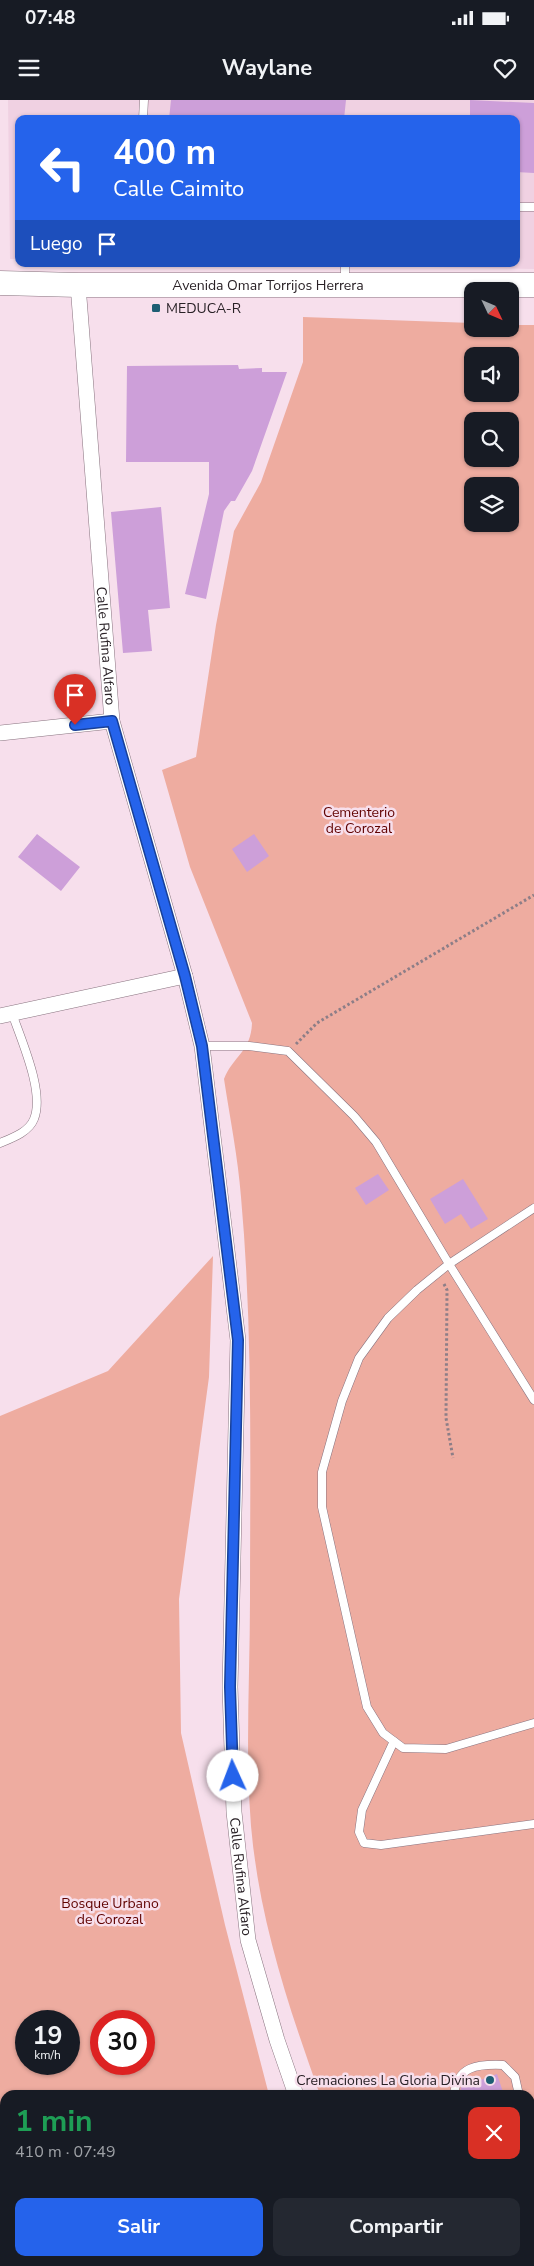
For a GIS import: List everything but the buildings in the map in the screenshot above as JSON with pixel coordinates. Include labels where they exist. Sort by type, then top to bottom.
[{"type":"main road","name":"Avenida Omar Torrijos Herrera","points":[[0,283],[78,285],[345,274],[534,284]]},
{"type":"street","name":"Calle Rufina Alfaro","points":[[78,285],[112,721],[185,976],[202,1046],[238,1340],[230,1687],[234,1812],[248,1940],[277,2040],[294,2090]]},
{"type":"street","points":[[0,733],[112,721]]},
{"type":"street","points":[[6,1014],[185,976]]},
{"type":"lane","points":[[142,115],[144,100]]},
{"type":"lane","points":[[520,207],[534,207]]},
{"type":"lane","points":[[0,1143],[18,1136],[34,1120],[38,1096],[6,1014]]},
{"type":"lane","points":[[202,1046],[249,1046],[288,1051],[354,1116],[376,1142],[534,1400]]},
{"type":"lane","points":[[534,1208],[449,1264],[388,1318],[359,1358],[342,1401],[322,1472],[322,1507],[367,1707],[383,1734],[404,1748],[446,1749],[534,1723]]},
{"type":"lane","points":[[522,1381],[534,1388]]},
{"type":"lane","points":[[394,1741],[362,1810],[358,1832],[364,1843],[381,1845],[534,1824]]},
{"type":"lane","points":[[454,2090],[455,2081],[466,2070],[486,2064],[503,2064],[515,2076],[518,2090]]},
{"type":"path","points":[[288,1051],[317,1023],[534,895]]},
{"type":"path","points":[[440,1272],[447,1290],[446,1418],[453,1458]]},
{"type":"shaded area","points":[[8,100],[534,100],[534,269],[429,267],[520,267],[520,115],[15,115],[15,259],[10,259]]},
{"type":"green space","name":"Cementerio de Corozal","points":[[303,317],[464,323],[464,338],[519,338],[519,325],[534,325],[534,2090],[318,2090],[277,1963],[261,1895],[251,1826],[248,1770],[250,1448],[249,1347],[245,1247],[240,1182],[224,1079],[248,1041],[252,1023],[190,867],[162,770],[196,757],[216,625],[234,531],[261,482],[303,362]]},
{"type":"green space","name":"Bosque Urbano de Corozal","points":[[213,1256],[209,1377],[179,1599],[181,1733],[225,1925],[268,2090],[0,2090],[0,1416],[108,1371]]},
{"type":"place","name":"MEDUCA-R","points":[[156,308]]},
{"type":"place","name":"Cremaciones La Gloria Divina","points":[[490,2080]]},
{"type":"route","points":[[75,725],[112,721],[185,976],[202,1046],[238,1340],[230,1687],[233,1776]]}]
